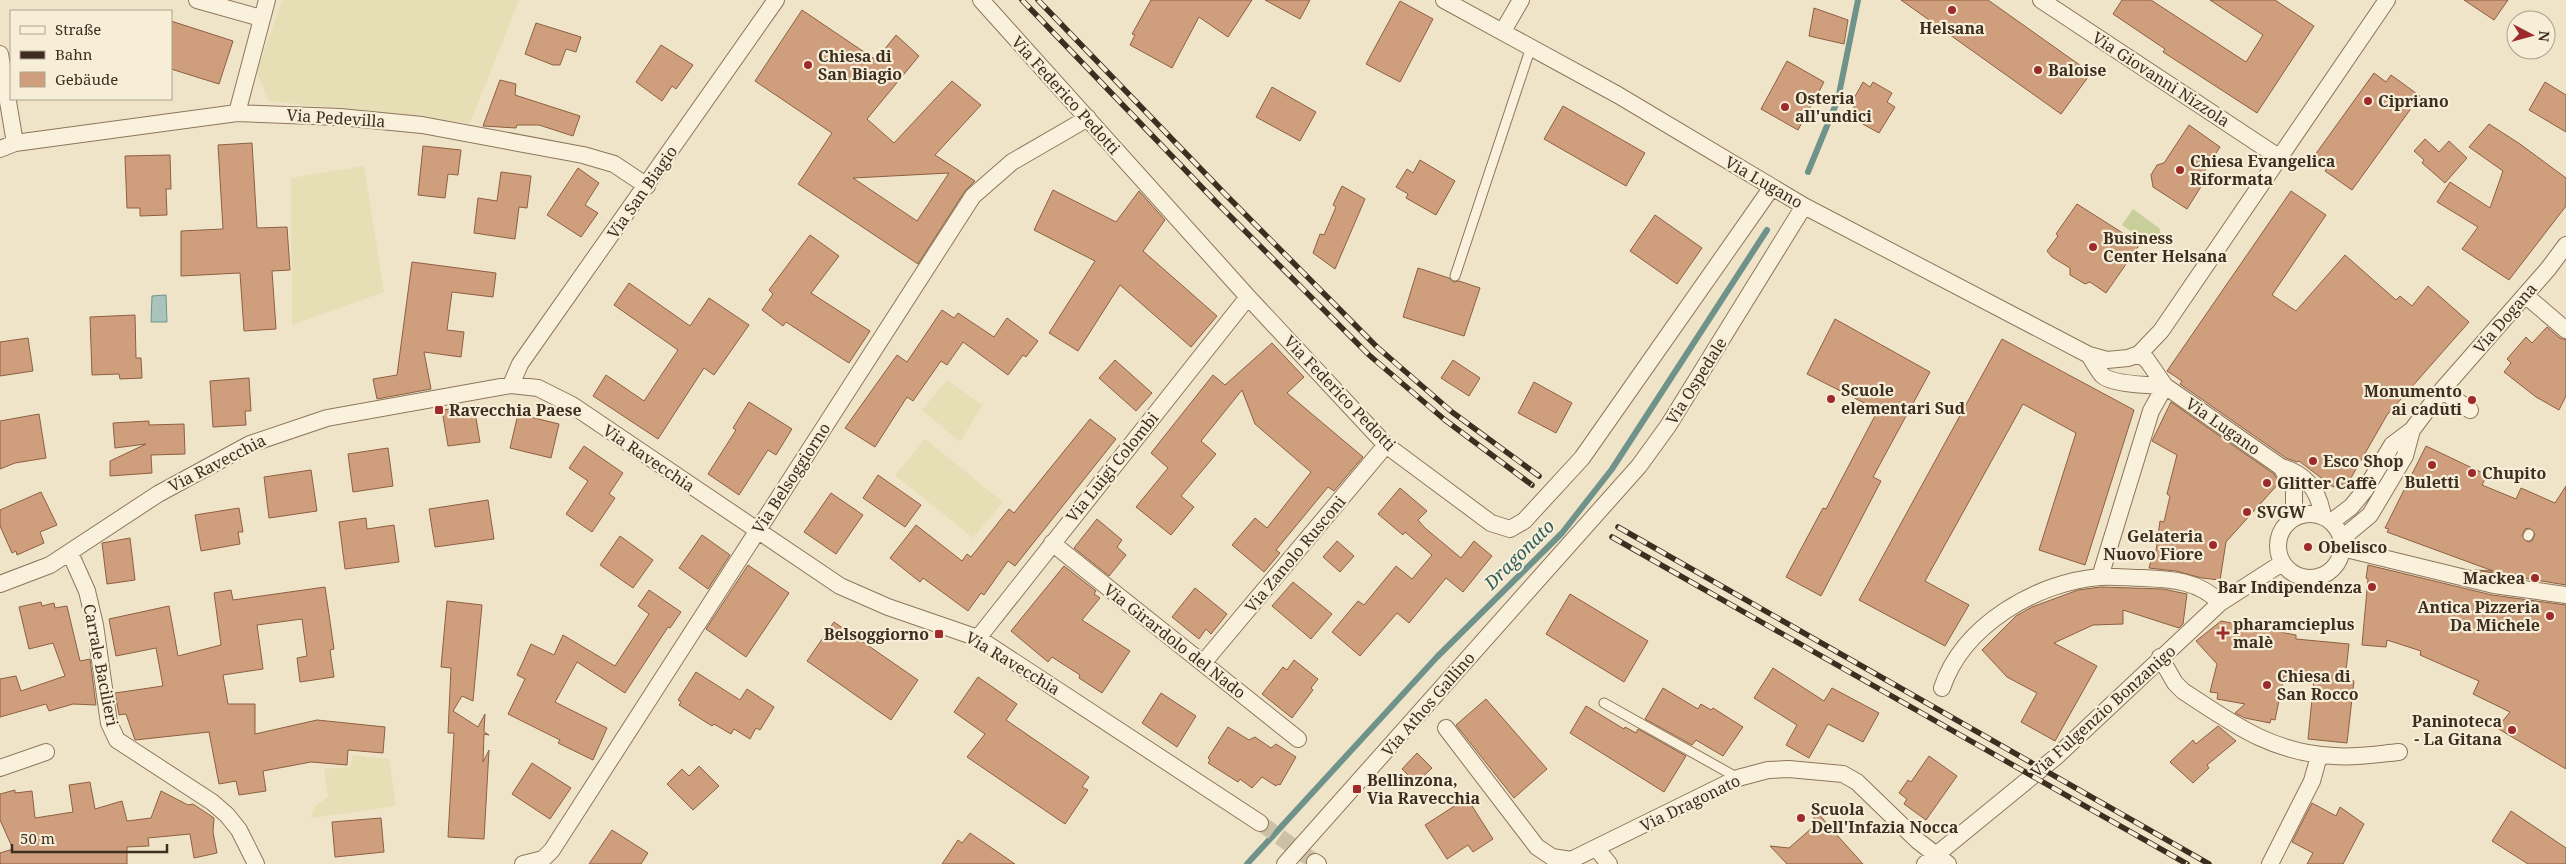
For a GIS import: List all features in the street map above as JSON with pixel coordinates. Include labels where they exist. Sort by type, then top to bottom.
[{"type":"street","points":[[197,0],[261,18]]},
{"type":"street","points":[[237,113],[267,0]]},
{"type":"street","name":"Via Federico Pedotti","points":[[981,0],[1248,297],[1386,445],[1491,524],[1510,529],[1524,521],[1582,458],[1772,187]]},
{"type":"street","name":"Via Lugano","points":[[1444,0],[1531,47],[1804,206],[2089,355],[2117,360],[2139,354],[2147,360],[2165,386],[2281,467],[2293,470],[2308,481],[2316,491],[2327,520]]},
{"type":"street","points":[[1503,31],[1521,0]]},
{"type":"street","name":"Via Giovanni Nizzola","points":[[2042,0],[2280,158]]},
{"type":"street","points":[[2139,354],[2161,331],[2388,0]]},
{"type":"street","name":"Via San Biagio","points":[[511,384],[520,364],[646,186],[772,1]]},
{"type":"street","points":[[0,54],[16,143]]},
{"type":"street","name":"Via Pedevilla","points":[[0,149],[16,143],[237,113],[340,117],[422,125],[583,155],[614,164],[646,186]]},
{"type":"street","name":"Via Belsoggiorno","points":[[523,864],[543,860],[552,850],[973,196],[1012,162],[1088,118]]},
{"type":"street","name":"Via Ospedale","points":[[1570,543],[1639,466],[1668,426],[1804,206]]},
{"type":"street","name":"Via Dogana","points":[[2327,520],[2351,507],[2365,490],[2392,445],[2412,430],[2442,390],[2566,246]]},
{"type":"street","points":[[2525,295],[2566,330]]},
{"type":"street","name":"Via Luigi Colombi","points":[[978,638],[1248,297]]},
{"type":"street","name":"Via Lugano","points":[[2089,355],[2107,379],[2142,385],[2165,386]]},
{"type":"street","name":"Via Ravecchia","points":[[0,584],[50,565],[158,494],[250,444],[327,418],[511,384],[538,388],[572,405],[840,586],[888,607],[978,638],[1260,823]]},
{"type":"street","points":[[2100,577],[2151,411],[2165,386]]},
{"type":"street","points":[[2442,390],[2470,410]]},
{"type":"street","name":"Via Dogana","points":[[2341,544],[2370,515],[2405,456],[2412,430]]},
{"type":"street","name":"Via Zanolo Rusconi","points":[[1204,663],[1386,445]]},
{"type":"street","name":"Via Lugano","points":[[2281,467],[2294,489],[2294,518]]},
{"type":"street","points":[[2341,544],[2334,567],[2317,577],[2298,576],[2282,563],[2278,543],[2280,533],[2294,518],[2304,515],[2327,520],[2341,544],[2494,585],[2519,583],[2566,595]]},
{"type":"street","name":"Via Girardolo del Nado","points":[[1052,543],[1298,739]]},
{"type":"street","name":"Via Athos Gallino","points":[[1285,864],[1570,543]]},
{"type":"street","name":"Carrale Bacilieri","points":[[70,553],[87,591],[95,625],[109,723],[117,740],[212,802],[227,815],[239,830],[256,864]]},
{"type":"street","name":"Via Fulgenzio Bonzanigo","points":[[1936,861],[2057,756],[2220,603],[2282,563]]},
{"type":"street","points":[[1942,688],[1947,674],[1964,648],[1996,617],[2041,592],[2100,577],[2181,582],[2201,587],[2220,603]]},
{"type":"street","points":[[2160,658],[2175,683],[2183,691],[2244,730],[2277,746],[2319,756],[2337,757],[2399,752]]},
{"type":"street","name":"Via Dragonato","points":[[1446,728],[1536,847],[1552,857],[1571,860],[1597,849],[1738,778],[1768,770],[1789,769],[1843,774],[1857,782],[1936,861]]},
{"type":"street","points":[[0,768],[46,752]]},
{"type":"street","points":[[2270,864],[2312,781],[2319,756]]},
{"type":"street","points":[[1597,849],[1609,864]]},
{"type":"lane","points":[[1456,276],[1531,47]]},
{"type":"lane","points":[[1604,703],[1738,778]]},
{"type":"shaded area","points":[[282,0],[519,0],[470,123],[269,101],[257,72]]},
{"type":"shaded area","points":[[364,166],[384,292],[292,325],[291,178]]},
{"type":"shaded area","points":[[947,380],[982,405],[960,442],[922,410]]},
{"type":"shaded area","points":[[925,439],[1003,502],[973,538],[895,475]]},
{"type":"shaded area","points":[[352,755],[389,759],[396,806],[311,818],[314,807],[328,797],[324,769],[351,767]]},
{"type":"green space","points":[[2133,209],[2159,228],[2162,236],[2158,242],[2148,243],[2122,225]]},
{"type":"water","points":[[166,295],[167,322],[151,322],[152,296]]},
{"type":"building","points":[[1151,0],[1252,0],[1228,37],[1199,17],[1172,68],[1130,45],[1135,35],[1132,34]]},
{"type":"building","points":[[1265,0],[1310,0],[1300,19]]},
{"type":"building","points":[[1901,0],[1988,0],[2091,73],[2061,114]]},
{"type":"building","points":[[2122,0],[2151,0],[2246,62],[2263,35],[2210,0],[2275,0],[2314,26],[2257,113],[2163,52],[2165,49],[2113,14]]},
{"type":"building","points":[[2464,0],[2508,0],[2494,20]]},
{"type":"building","points":[[1400,1],[1433,19],[1400,82],[1366,64]]},
{"type":"building","points":[[1814,8],[1848,20],[1844,44],[1809,36]]},
{"type":"building","points":[[802,10],[876,60],[896,35],[919,56],[867,119],[894,143],[952,81],[981,105],[935,155],[975,181],[965,191],[918,264],[798,184],[832,133],[755,81]],"holes":[[[949,173],[917,221],[853,178]]]},
{"type":"building","points":[[172,21],[233,41],[219,84],[172,69]]},
{"type":"building","points":[[536,23],[581,37],[576,52],[566,49],[560,65],[553,65],[525,54]]},
{"type":"building","points":[[661,45],[693,65],[676,89],[672,86],[662,101],[636,82]]},
{"type":"building","points":[[1787,61],[1824,82],[1798,130],[1761,109]]},
{"type":"building","points":[[2374,73],[2386,82],[2391,75],[2420,96],[2352,190],[2325,171],[2329,165],[2315,155]]},
{"type":"building","points":[[500,80],[516,84],[515,95],[580,116],[573,136],[539,125],[517,125],[516,128],[483,126]]},
{"type":"building","points":[[1863,82],[1870,87],[1873,82],[1892,93],[1887,102],[1895,107],[1879,133],[1850,117],[1855,105],[1852,102]]},
{"type":"building","points":[[2545,82],[2566,95],[2566,132],[2529,110]]},
{"type":"building","points":[[1272,87],[1316,112],[1300,141],[1256,117]]},
{"type":"building","points":[[1563,106],[1645,153],[1626,186],[1544,139]]},
{"type":"building","points":[[2489,124],[2566,178],[2566,206],[2509,280],[2462,249],[2478,227],[2437,202],[2450,182],[2490,208],[2503,171],[2469,147]]},
{"type":"building","name":"Chiesa Evangelica Riformata","points":[[2189,125],[2220,147],[2198,181],[2202,185],[2187,209],[2153,187],[2151,175],[2157,165],[2164,163]]},
{"type":"building","points":[[2425,139],[2439,152],[2449,141],[2467,158],[2445,183],[2422,163],[2424,160],[2414,151]]},
{"type":"building","points":[[252,143],[257,228],[287,227],[290,270],[272,271],[276,329],[244,331],[240,273],[181,276],[181,231],[223,229],[218,145]]},
{"type":"building","points":[[423,146],[461,150],[458,175],[448,174],[445,198],[418,195]]},
{"type":"building","points":[[170,155],[171,189],[166,189],[167,215],[140,216],[140,208],[127,208],[125,156]]},
{"type":"building","points":[[1420,160],[1455,181],[1436,215],[1406,198],[1408,194],[1396,187],[1407,169],[1413,173]]},
{"type":"building","points":[[578,168],[599,183],[585,205],[598,213],[581,237],[547,215]]},
{"type":"building","points":[[501,172],[531,176],[527,208],[519,207],[515,239],[474,233],[478,198],[497,201]]},
{"type":"building","points":[[1342,186],[1365,199],[1335,269],[1313,253],[1320,234],[1324,235],[1336,207],[1333,205]]},
{"type":"building","points":[[1053,190],[1116,222],[1139,191],[1165,220],[1143,251],[1217,316],[1191,347],[1120,285],[1078,351],[1049,333],[1095,261],[1034,230]]},
{"type":"building","points":[[2291,191],[2326,215],[2272,295],[2296,311],[2345,255],[2396,300],[2400,296],[2412,306],[2428,286],[2469,322],[2387,415],[2348,483],[2333,487],[2299,461],[2286,458],[2180,384],[2182,381],[2167,371]]},
{"type":"building","name":"Business Center Helsana","points":[[2077,204],[2140,244],[2106,293],[2090,282],[2085,284],[2070,275],[2070,268],[2052,257],[2047,251],[2058,236],[2056,234]]},
{"type":"building","points":[[1655,215],[1702,248],[1677,284],[1630,251]]},
{"type":"building","points":[[810,235],[839,256],[811,293],[870,331],[849,363],[786,322],[783,326],[762,310],[773,294],[769,290]]},
{"type":"building","points":[[412,262],[496,273],[493,297],[452,292],[447,330],[464,332],[461,357],[424,352],[431,389],[377,399],[373,379],[397,375]]},
{"type":"building","points":[[1418,268],[1449,278],[1454,282],[1459,281],[1480,288],[1464,336],[1403,317]]},
{"type":"building","points":[[629,283],[690,326],[709,298],[749,325],[714,375],[704,368],[658,439],[593,396],[606,375],[644,401],[678,350],[614,305]]},
{"type":"building","points":[[942,310],[954,318],[958,313],[994,337],[1007,318],[1038,341],[1026,357],[1023,355],[1008,375],[963,342],[947,365],[941,361],[913,401],[907,397],[875,447],[845,428],[897,355],[907,362]]},
{"type":"building","points":[[135,315],[136,358],[141,358],[142,378],[120,379],[119,374],[92,375],[90,317]]},
{"type":"building","points":[[1835,319],[1930,372],[1873,477],[1881,481],[1821,596],[1786,577],[1823,508],[1826,509],[1878,410],[1807,374]]},
{"type":"building","points":[[2547,327],[2560,338],[2566,340],[2566,396],[2559,410],[2536,397],[2504,372],[2511,363],[2507,359],[2526,337],[2532,343]]},
{"type":"building","points":[[28,338],[33,371],[0,376],[0,342]]},
{"type":"building","points":[[2002,339],[2134,410],[2085,565],[2039,550],[2076,433],[2023,404],[1925,581],[1969,605],[1945,646],[1859,600]]},
{"type":"building","points":[[1272,343],[1304,377],[1287,393],[1363,457],[1334,491],[1328,487],[1276,550],[1280,553],[1264,572],[1232,545],[1255,518],[1267,528],[1311,472],[1255,424],[1242,390],[1201,441],[1216,454],[1181,496],[1194,507],[1171,535],[1136,507],[1168,468],[1151,453],[1213,375],[1225,385]]},
{"type":"building","points":[[1115,360],[1152,393],[1136,411],[1099,378]]},
{"type":"building","points":[[1453,360],[1480,378],[1469,396],[1441,378]]},
{"type":"building","points":[[249,378],[251,411],[245,411],[246,425],[213,427],[210,381]]},
{"type":"building","points":[[1534,382],[1572,403],[1556,433],[1518,413]]},
{"type":"building","points":[[749,402],[792,429],[776,455],[768,450],[739,495],[708,474],[736,430],[733,428]]},
{"type":"building","points":[[2171,402],[2274,474],[2279,483],[2226,542],[2220,580],[2202,578],[2176,571],[2149,568],[2152,557],[2155,558],[2160,521],[2164,522],[2170,496],[2167,494],[2177,455],[2152,441]]},
{"type":"building","points":[[474,406],[480,442],[448,446],[442,410]]},
{"type":"building","points":[[39,414],[46,458],[15,463],[0,469],[0,421]]},
{"type":"building","points":[[518,414],[559,424],[551,458],[510,448]]},
{"type":"building","points":[[1090,419],[1116,439],[1015,566],[1008,561],[984,595],[981,593],[968,611],[923,578],[920,582],[890,558],[916,525],[962,561],[967,554],[971,557],[1009,509],[1014,513]]},
{"type":"building","points":[[149,421],[149,425],[184,424],[185,454],[151,455],[152,473],[110,476],[110,461],[146,444],[115,448],[113,423]]},
{"type":"building","points":[[584,446],[623,473],[609,494],[615,498],[592,532],[566,514],[588,481],[569,468]]},
{"type":"building","points":[[2426,446],[2487,475],[2482,485],[2516,499],[2521,488],[2555,503],[2566,486],[2566,585],[2475,570],[2493,571],[2387,532],[2389,529],[2385,528]],"holes":[[[2529,528],[2535,534],[2532,541],[2528,542],[2522,536],[2525,529]]]},
{"type":"building","points":[[388,448],[393,486],[353,492],[348,454]]},
{"type":"building","points":[[311,470],[317,511],[269,518],[264,477]]},
{"type":"building","points":[[878,475],[921,505],[905,527],[863,498]]},
{"type":"building","points":[[1400,488],[1427,511],[1418,520],[1461,558],[1474,541],[1492,556],[1463,592],[1446,578],[1409,623],[1397,613],[1360,656],[1332,632],[1358,601],[1364,605],[1396,566],[1412,579],[1432,555],[1405,532],[1403,535],[1378,514]]},
{"type":"building","points":[[41,492],[57,525],[40,532],[44,543],[17,555],[16,551],[12,553],[0,526],[0,510]]},
{"type":"building","points":[[831,493],[863,515],[836,554],[804,532]]},
{"type":"building","points":[[488,500],[494,539],[435,547],[429,509]]},
{"type":"building","points":[[239,508],[243,532],[238,532],[240,544],[201,551],[195,515]]},
{"type":"building","points":[[366,518],[367,529],[394,525],[399,562],[345,569],[339,522]]},
{"type":"building","points":[[1097,519],[1122,540],[1117,547],[1126,555],[1109,576],[1074,548]]},
{"type":"building","points":[[702,535],[730,555],[708,589],[679,568]]},
{"type":"building","points":[[620,536],[653,560],[633,588],[600,565]]},
{"type":"building","points":[[130,538],[135,580],[107,584],[102,543]]},
{"type":"building","points":[[1337,541],[1354,556],[1340,572],[1323,557]]},
{"type":"building","points":[[748,565],[789,593],[746,657],[706,629]]},
{"type":"building","points":[[2368,565],[2492,595],[2566,605],[2566,769],[2497,728],[2510,712],[2473,694],[2479,681],[2420,655],[2421,651],[2387,640],[2386,647],[2362,645]]},
{"type":"building","points":[[1064,566],[1096,591],[1094,594],[1100,598],[1082,620],[1130,651],[1102,693],[1079,678],[1080,675],[1052,657],[1048,662],[1011,631]]},
{"type":"building","points":[[1293,582],[1332,614],[1311,639],[1272,606]]},
{"type":"building","points":[[325,587],[334,649],[330,650],[334,677],[300,682],[297,658],[307,656],[302,619],[257,625],[263,669],[223,675],[228,704],[255,704],[255,734],[317,720],[385,727],[383,753],[348,750],[347,765],[311,762],[263,771],[266,791],[239,795],[236,781],[219,784],[209,732],[135,740],[126,714],[119,715],[115,693],[163,686],[156,648],[116,656],[109,619],[169,606],[178,656],[221,645],[214,593],[231,590],[233,600]]},
{"type":"building","points":[[2101,587],[2163,589],[2187,594],[2183,624],[2179,628],[2123,610],[2123,624],[2093,625],[2054,643],[2097,666],[2055,741],[2021,722],[2037,693],[2007,677],[1982,650],[2016,616],[2032,607],[2078,590]]},
{"type":"building","points":[[1195,588],[1227,614],[1211,634],[1206,629],[1199,639],[1172,617]]},
{"type":"building","points":[[649,590],[681,612],[670,628],[668,627],[625,693],[577,662],[555,702],[607,728],[593,760],[558,743],[560,740],[508,714],[525,679],[517,675],[531,644],[554,655],[563,635],[615,666],[649,614],[638,606]]},
{"type":"building","points":[[1570,594],[1648,641],[1624,682],[1546,634]]},
{"type":"building","points":[[447,601],[482,605],[473,701],[462,696],[453,711],[478,727],[485,714],[484,732],[489,735],[484,734],[483,762],[489,750],[484,839],[448,837],[454,733],[448,733],[451,668],[441,667]]},
{"type":"building","points":[[41,602],[42,606],[54,603],[55,608],[67,606],[80,661],[90,659],[96,705],[73,704],[49,711],[46,704],[0,717],[0,679],[16,676],[21,691],[65,676],[53,643],[29,649],[19,607]]},
{"type":"building","points":[[2221,621],[2296,635],[2296,639],[2349,644],[2345,680],[2354,681],[2347,743],[2308,739],[2314,679],[2284,676],[2275,720],[2271,719],[2270,723],[2245,718],[2235,713],[2245,704],[2217,699],[2218,693],[2210,692],[2217,664],[2196,641]]},
{"type":"building","points":[[834,622],[918,680],[891,720],[807,661]]},
{"type":"building","points":[[1294,660],[1318,679],[1311,688],[1313,690],[1292,718],[1262,694],[1283,667],[1287,670]]},
{"type":"building","points":[[1773,668],[1824,701],[1832,688],[1879,713],[1863,742],[1828,724],[1809,758],[1786,745],[1797,725],[1754,698]]},
{"type":"building","points":[[696,672],[740,700],[747,689],[774,707],[760,730],[756,728],[750,739],[734,729],[731,734],[714,724],[712,726],[679,705],[681,702],[678,700]]},
{"type":"building","points":[[978,677],[1017,704],[1006,720],[1089,777],[1082,787],[1088,790],[1065,824],[967,757],[985,734],[954,712]]},
{"type":"building","points":[[1663,688],[1698,709],[1701,704],[1711,710],[1713,708],[1743,727],[1723,756],[1696,740],[1692,745],[1645,719]]},
{"type":"building","points":[[1161,693],[1196,716],[1177,747],[1142,723]]},
{"type":"building","points":[[1486,699],[1547,769],[1514,798],[1456,725]]},
{"type":"building","points":[[1586,706],[1624,729],[1625,727],[1636,733],[1638,729],[1686,756],[1664,792],[1570,733]]},
{"type":"building","points":[[2218,726],[2236,741],[2207,765],[2209,768],[2193,783],[2170,762],[2193,740],[2196,744]]},
{"type":"building","points":[[1228,727],[1249,740],[1255,737],[1271,748],[1276,744],[1296,757],[1280,785],[1276,786],[1262,777],[1252,788],[1240,779],[1238,782],[1208,763],[1210,760],[1208,758]]},
{"type":"building","points":[[1417,753],[1432,768],[1416,783],[1402,769]]},
{"type":"building","points":[[1929,756],[1957,776],[1926,820],[1904,804],[1907,799],[1899,793],[1908,780],[1911,782]]},
{"type":"building","points":[[532,763],[571,788],[550,819],[512,794]]},
{"type":"building","points":[[699,766],[719,786],[693,810],[667,784],[682,769],[689,776]]},
{"type":"building","points":[[90,782],[95,809],[122,801],[127,821],[151,818],[161,791],[188,805],[193,804],[214,818],[213,832],[217,853],[194,858],[190,834],[148,838],[149,846],[127,847],[127,864],[0,864],[0,853],[13,849],[0,820],[0,794],[15,790],[15,793],[32,791],[35,818],[73,812],[69,785]]},
{"type":"building","points":[[1467,798],[1493,839],[1473,852],[1468,845],[1447,859],[1425,825]]},
{"type":"building","points":[[2312,803],[2336,816],[2340,807],[2364,824],[2343,864],[2307,864],[2313,853],[2292,842]]},
{"type":"building","points":[[1815,809],[1863,864],[1787,864],[1770,846],[1789,848],[1813,827]]},
{"type":"building","points":[[2511,811],[2566,848],[2566,864],[2528,864],[2492,841]]},
{"type":"building","points":[[381,818],[384,852],[335,857],[332,822]]},
{"type":"building","points":[[612,830],[648,853],[641,864],[589,864]]},
{"type":"building","points":[[970,833],[1015,864],[942,864],[958,840],[962,843]]},
{"type":"waterway","points":[[1808,172],[1838,99],[1858,0]]},
{"type":"waterway","name":"Dragonato","points":[[1247,864],[1437,657],[1562,533],[1612,469],[1767,230]]},
{"type":"tunnel","points":[[1260,823],[1315,862]]},
{"type":"railway","points":[[1022,0],[1216,202],[1369,355],[1445,420],[1532,485]]},
{"type":"railway","points":[[1038,0],[1225,194],[1377,347],[1452,412],[1539,476]]},
{"type":"railway","points":[[1618,527],[2209,864]]},
{"type":"railway","points":[[1612,537],[2187,864]]},
{"type":"place","name":"Helsana","points":[[1952,10]]},
{"type":"place","name":"Chiesa di San Biagio","points":[[808,65]]},
{"type":"place","name":"Baloise","points":[[2038,70]]},
{"type":"place","name":"Cipriano","points":[[2368,101]]},
{"type":"place","name":"Osteria all'undici","points":[[1785,107]]},
{"type":"place","name":"Chiesa Evangelica Riformata","points":[[2180,170]]},
{"type":"place","name":"Business Center Helsana","points":[[2093,247]]},
{"type":"place","name":"Scuole elementari Sud","points":[[1831,399]]},
{"type":"place","name":"Monumento ai caduti","points":[[2472,400]]},
{"type":"place","name":"Ravecchia Paese","points":[[439,410]]},
{"type":"place","name":"Esco Shop","points":[[2313,461]]},
{"type":"place","name":"Buletti","points":[[2432,465]]},
{"type":"place","name":"Chupito","points":[[2472,473]]},
{"type":"place","name":"Glitter Caffè","points":[[2267,483]]},
{"type":"place","name":"SVGW","points":[[2247,512]]},
{"type":"place","name":"Gelateria Nuovo Fiore","points":[[2213,545]]},
{"type":"place","name":"Obelisco","points":[[2308,547]]},
{"type":"place","name":"Mackea","points":[[2535,578]]},
{"type":"place","name":"Bar Indipendenza","points":[[2372,587]]},
{"type":"place","name":"Antica Pizzeria Da Michele","points":[[2550,616]]},
{"type":"place","name":"pharamcieplus malè","points":[[2223,633]]},
{"type":"place","name":"Belsoggiorno","points":[[939,634]]},
{"type":"place","name":"Chiesa di San Rocco","points":[[2267,685]]},
{"type":"place","name":"Paninoteca - La Gitana","points":[[2512,730]]},
{"type":"place","name":"Bellinzona, Via Ravecchia","points":[[1357,789]]},
{"type":"place","name":"Scuola Dell'Infazia Nocca","points":[[1801,818]]}]
